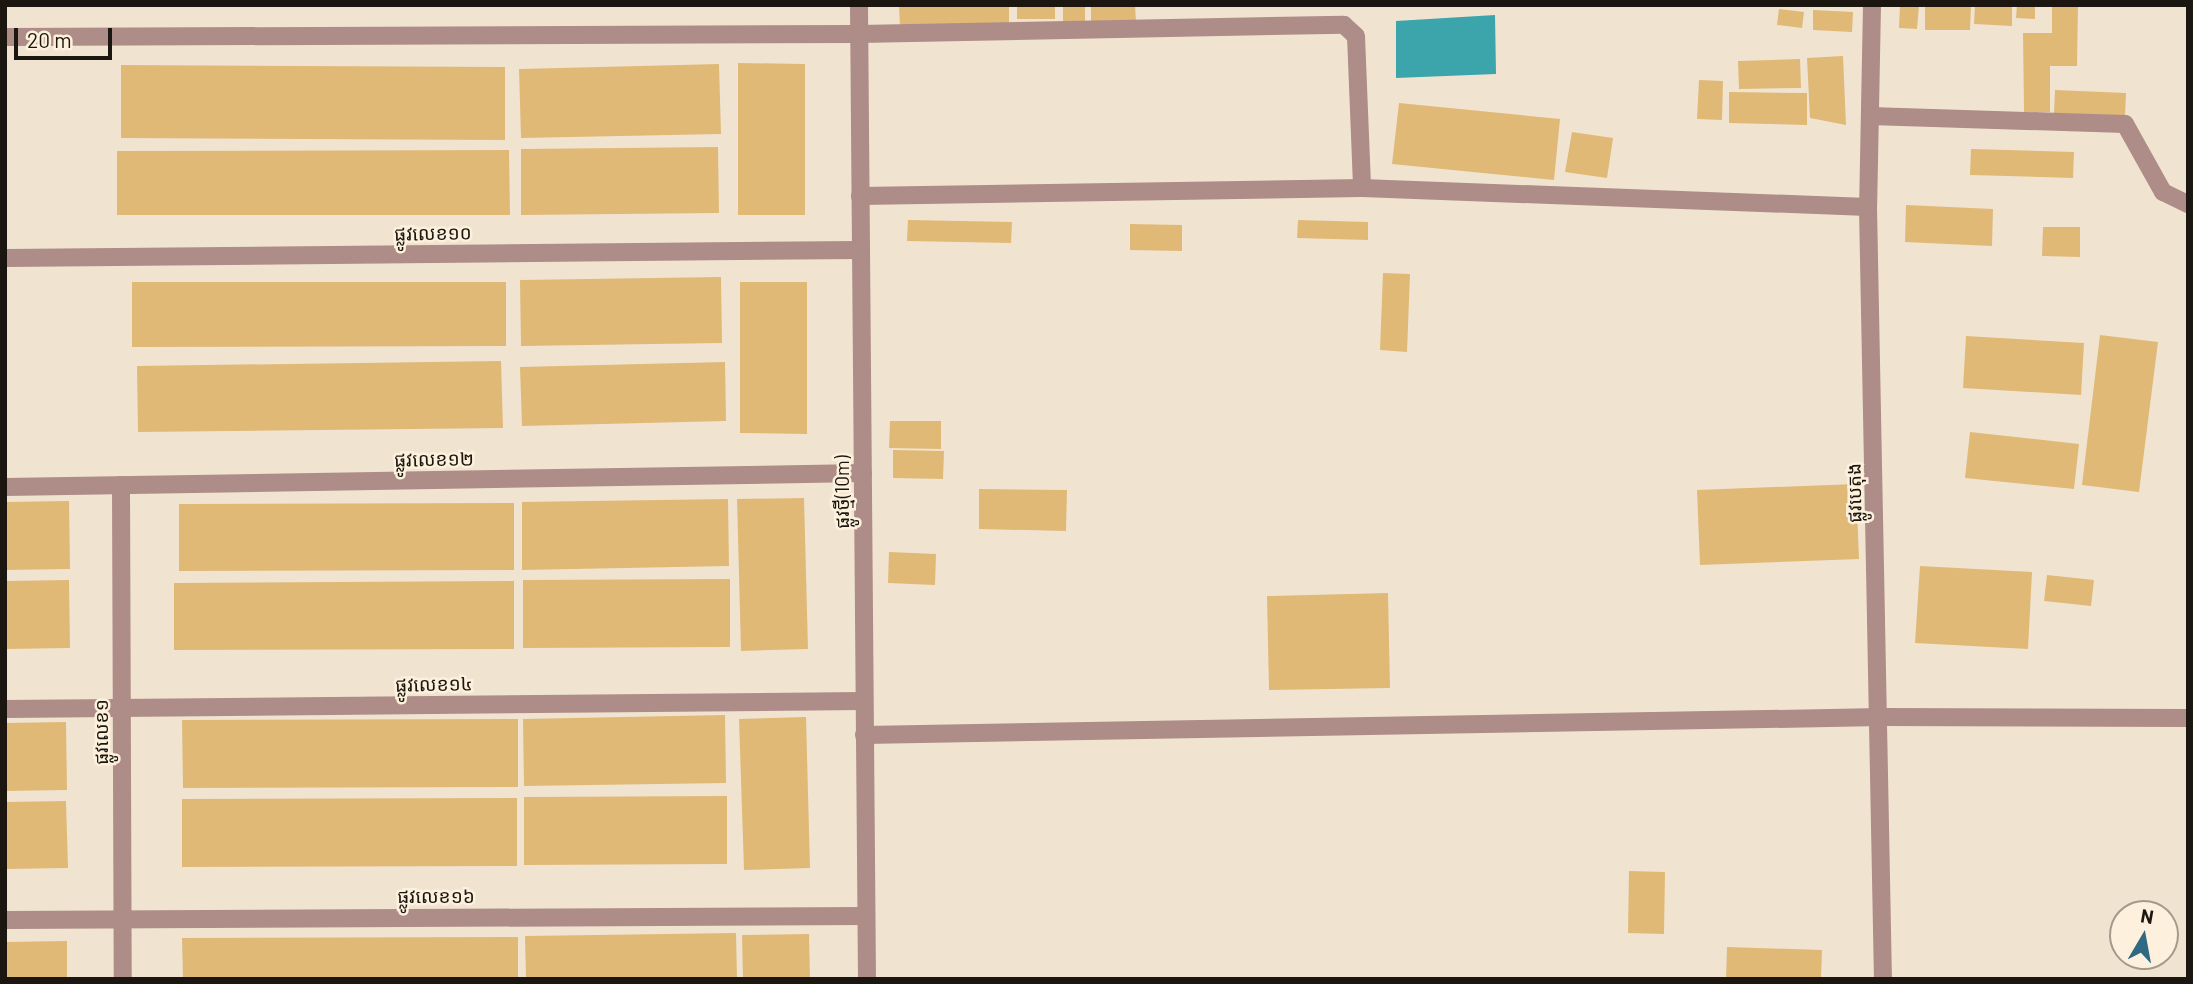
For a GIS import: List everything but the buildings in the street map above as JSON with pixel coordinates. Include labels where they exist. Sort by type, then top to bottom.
[{"type":"street","name":"ផ្លូវថ្មី(10m)","points":[[859,5],[867,979]]},
{"type":"street","name":"ផ្លូវបេតុង","points":[[1872,5],[1868,207],[1881,717],[1883,979]]},
{"type":"street","points":[[5,37],[859,34],[1343,25],[1356,36],[1362,188]]},
{"type":"street","points":[[1870,116],[2125,124],[2163,192],[2188,204]]},
{"type":"street","points":[[860,195],[1362,188],[1868,207]]},
{"type":"street","name":"ផ្លូវលេខ១០","points":[[5,258],[861,250]]},
{"type":"street","name":"ផ្លូវលេខ១២","points":[[5,487],[863,473]]},
{"type":"street","name":"ផ្លូវលេខ១","points":[[121,485],[123,979]]},
{"type":"street","name":"ផ្លូវលេខ១៤","points":[[5,709],[863,701]]},
{"type":"street","points":[[864,735],[1881,717],[2188,718]]},
{"type":"street","name":"ផ្លូវលេខ១៦","points":[[5,920],[122,917],[866,916]]},
{"type":"water","points":[[1495,15],[1496,74],[1396,78],[1396,21]]}]
